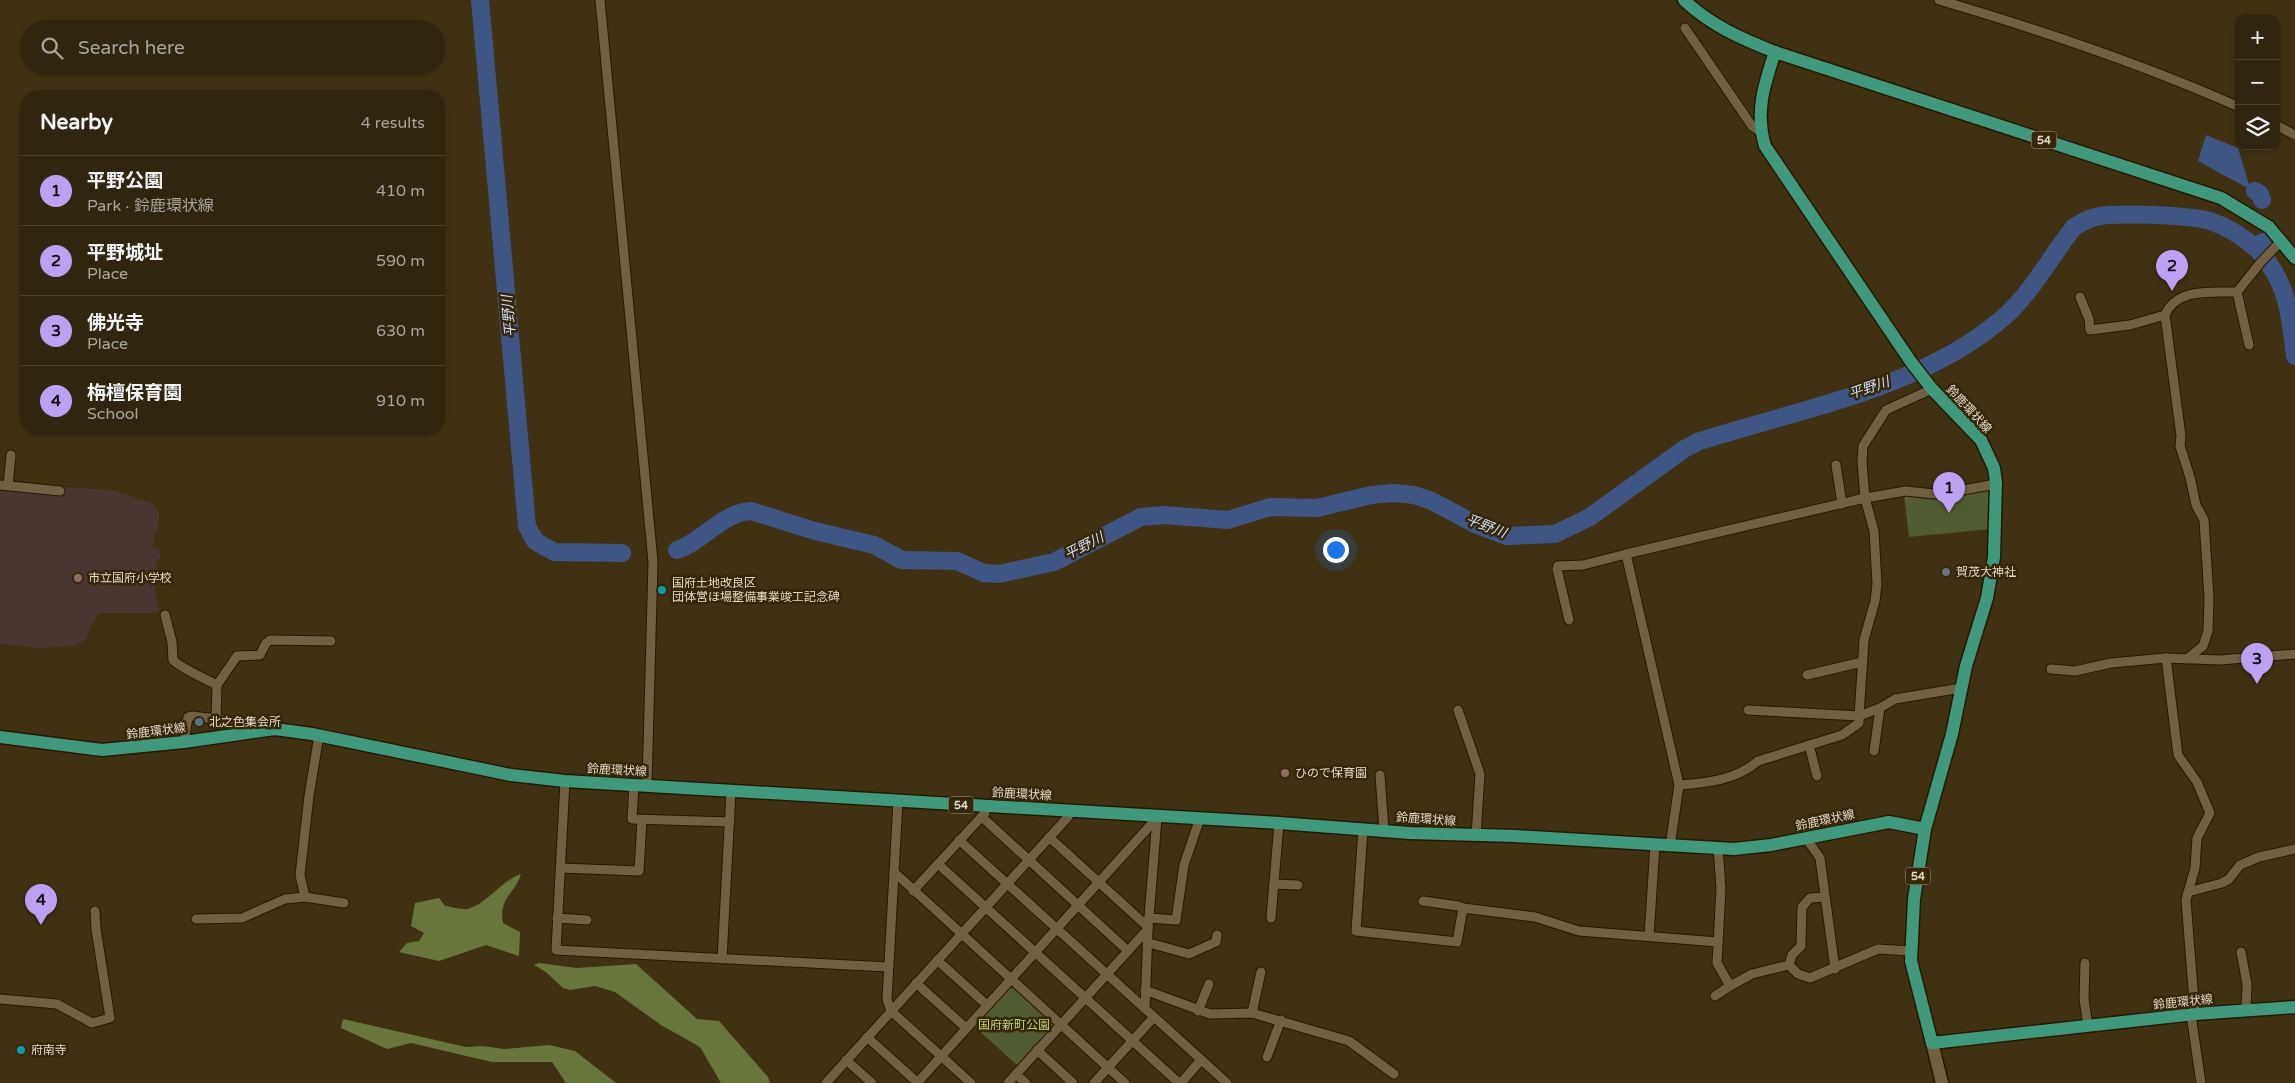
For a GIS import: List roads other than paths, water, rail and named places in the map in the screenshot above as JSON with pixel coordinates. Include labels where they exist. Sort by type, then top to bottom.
[{"type":"main road","name":"54","points":[[1684,0],[1701,14],[1729,32],[1775,52],[2221,198],[2269,227],[2282,240],[2295,258]]},
{"type":"main road","name":"鈴鹿環状線","points":[[1775,52],[1761,96],[1761,132],[1765,146],[1912,363],[1932,389],[1982,440],[1994,468],[1996,484],[1994,558],[1987,598],[1961,688],[1952,734],[1925,829],[1914,900],[1911,951],[1913,973],[1932,1042],[2193,1015],[2295,1007]]},
{"type":"main road","name":"鈴鹿環状線","points":[[0,737],[102,750],[184,742],[275,729],[319,735],[511,775],[565,782],[898,801],[985,811],[1071,811],[1157,818],[1200,818],[1476,836],[1670,846],[1734,849],[1771,845],[1888,822],[1925,829]]},
{"type":"street","points":[[600,0],[653,562],[647,786]]},
{"type":"street","points":[[1939,0],[2119,58],[2168,76],[2235,106]]},
{"type":"street","points":[[1685,28],[1752,126],[1761,132]]},
{"type":"street","points":[[2280,127],[2295,135]]},
{"type":"street","points":[[2187,659],[2203,646],[2208,631],[2208,557],[2204,520],[2196,505],[2190,477],[2180,446],[2181,436],[2165,315],[2173,302],[2187,295],[2237,292],[2282,240]]},
{"type":"street","points":[[2237,292],[2249,345]]},
{"type":"street","points":[[2080,297],[2089,319],[2090,330],[2130,325],[2165,315]]},
{"type":"street","points":[[1679,785],[1708,783],[1735,776],[1753,767],[1758,761],[1842,735],[1859,723],[1864,640],[1875,601],[1877,584],[1874,531],[1865,498],[1862,462],[1863,446],[1886,410],[1932,389]]},
{"type":"street","points":[[11,454],[4,485],[60,491]]},
{"type":"street","points":[[1836,465],[1842,504]]},
{"type":"street","points":[[1569,620],[1557,569],[1558,566],[1582,565],[1865,498],[1906,491],[1934,494],[1947,493],[1996,484]]},
{"type":"street","points":[[1626,554],[1679,785],[1670,846]]},
{"type":"street","points":[[165,615],[172,642],[173,660],[180,667],[198,673],[217,685]]},
{"type":"street","points":[[216,718],[217,685],[237,656],[260,655],[266,643],[270,640],[331,641]]},
{"type":"street","points":[[2051,669],[2075,671],[2111,664],[2166,658],[2221,660],[2295,654]]},
{"type":"street","points":[[2166,658],[2178,755],[2197,782],[2210,813],[2197,838],[2195,868],[2186,900],[2193,1015],[2201,1083]]},
{"type":"street","points":[[1807,675],[1862,662]]},
{"type":"street","points":[[1748,710],[1859,716],[1880,708],[1895,698],[1961,688]]},
{"type":"street","points":[[1874,751],[1880,708]]},
{"type":"street","points":[[1458,710],[1480,774],[1476,836]]},
{"type":"street","points":[[184,742],[188,717],[216,718],[258,724],[275,729]]},
{"type":"street","points":[[305,898],[300,875],[308,796],[319,735]]},
{"type":"street","points":[[1809,745],[1817,776]]},
{"type":"street","points":[[1380,776],[1384,830]]},
{"type":"street","points":[[565,782],[556,950],[888,967]]},
{"type":"street","points":[[634,785],[632,819],[730,822]]},
{"type":"street","points":[[722,959],[730,822],[728,818],[731,791]]},
{"type":"street","points":[[898,801],[887,999],[891,1011],[971,1083]]},
{"type":"street","points":[[913,891],[985,811],[1028,860],[1128,951]]},
{"type":"street","points":[[826,1083],[1049,838],[1071,811]]},
{"type":"street","points":[[867,1037],[917,1083],[1157,818]]},
{"type":"street","points":[[1145,1009],[1149,943],[1148,925],[1157,818]]},
{"type":"street","points":[[1008,1083],[1128,951],[1148,925],[1176,920],[1184,865],[1200,818]]},
{"type":"street","points":[[561,868],[640,871],[642,820]]},
{"type":"street","points":[[1271,918],[1279,823]]},
{"type":"street","points":[[1363,829],[1356,931],[1457,942],[1463,908]]},
{"type":"street","points":[[1049,838],[1148,925]]},
{"type":"street","points":[[1806,838],[1819,857],[1835,969]]},
{"type":"street","points":[[959,840],[1227,1083]]},
{"type":"street","points":[[1649,936],[1655,845]]},
{"type":"street","points":[[1718,848],[1721,888],[1717,963],[1730,986]]},
{"type":"street","points":[[2188,892],[2222,883],[2229,879],[2240,865],[2259,857],[2295,848]]},
{"type":"street","points":[[938,864],[1180,1083],[1201,1060]]},
{"type":"street","points":[[894,872],[1125,1083]]},
{"type":"street","points":[[1274,884],[1298,885]]},
{"type":"street","points":[[1789,964],[1792,955],[1801,946],[1802,907],[1810,898],[1825,897]]},
{"type":"street","points":[[196,919],[242,918],[285,899],[305,898],[344,902]]},
{"type":"street","points":[[1423,901],[1535,917],[1579,931],[1718,942]]},
{"type":"street","points":[[0,999],[57,1004],[92,1023],[110,1018],[96,929],[95,911]]},
{"type":"street","points":[[557,918],[587,920]]},
{"type":"street","points":[[1149,943],[1189,954],[1216,942],[1217,935]]},
{"type":"street","points":[[1789,964],[1798,974],[1810,978],[1878,950],[1911,951]]},
{"type":"street","points":[[2242,952],[2247,984],[2246,1010]]},
{"type":"street","points":[[937,960],[987,1005]]},
{"type":"street","points":[[2085,963],[2084,999],[2088,1026]]},
{"type":"street","points":[[1715,996],[1752,974],[1789,964]]},
{"type":"street","points":[[1252,1013],[1261,972]]},
{"type":"street","points":[[916,983],[966,1028]]},
{"type":"street","points":[[1198,1010],[1209,984]]},
{"type":"street","points":[[1145,990],[1198,1010],[1220,1015],[1252,1013],[1349,1041],[1394,1074]]},
{"type":"street","points":[[1094,1083],[1154,1017]]},
{"type":"street","points":[[1267,1057],[1281,1020]]},
{"type":"street","points":[[1932,1042],[1942,1083]]},
{"type":"street","points":[[1037,1050],[1073,1083]]},
{"type":"street","points":[[846,1060],[872,1083]]},
{"type":"street","points":[[1016,1074],[1026,1083]]},
{"type":"water","points":[[2206,135],[2235,147],[2235,150],[2239,150],[2249,185],[2255,192],[2198,161]]},
{"type":"waterway","name":"平野川","points":[[480,0],[527,526],[535,541],[554,552],[622,553]]},
{"type":"waterway","name":"平野川","points":[[2255,191],[2260,194],[2262,200]]},
{"type":"waterway","name":"平野川","points":[[677,550],[687,546],[731,517],[751,511],[815,531],[874,545],[902,560],[957,561],[984,573],[999,574],[1054,562],[1141,517],[1164,515],[1228,520],[1270,507],[1317,508],[1371,495],[1393,493],[1414,495],[1432,501],[1475,524],[1507,536],[1555,534],[1590,517],[1684,449],[1700,441],[1859,394],[1936,362],[1972,341],[2014,307],[2033,285],[2074,227],[2089,219],[2105,215],[2134,214],[2200,219],[2217,223],[2230,230],[2259,251]]},
{"type":"waterway","name":"平野川","points":[[2263,242],[2259,251],[2276,275],[2286,300],[2295,356]]},
{"type":"place","name":"平野城址","points":[[2172,291]]},
{"type":"place","name":"平野公園","points":[[1949,513]]},
{"type":"place","name":"賀茂大神社","points":[[1946,572]]},
{"type":"place","name":"市立国府小学校","points":[[78,578]]},
{"type":"place","name":"国府土地改良区 団体営ほ場整備事業竣工記念碑","points":[[662,590]]},
{"type":"place","name":"佛光寺","points":[[2257,684]]},
{"type":"place","name":"北之色集会所","points":[[199,722]]},
{"type":"place","name":"ひので保育園","points":[[1285,773]]},
{"type":"place","name":"栴檀保育園","points":[[41,925]]},
{"type":"place","name":"府南寺","points":[[21,1050]]},
{"type":"park label","name":"国府新町公園","points":[[1014,1025]]}]
